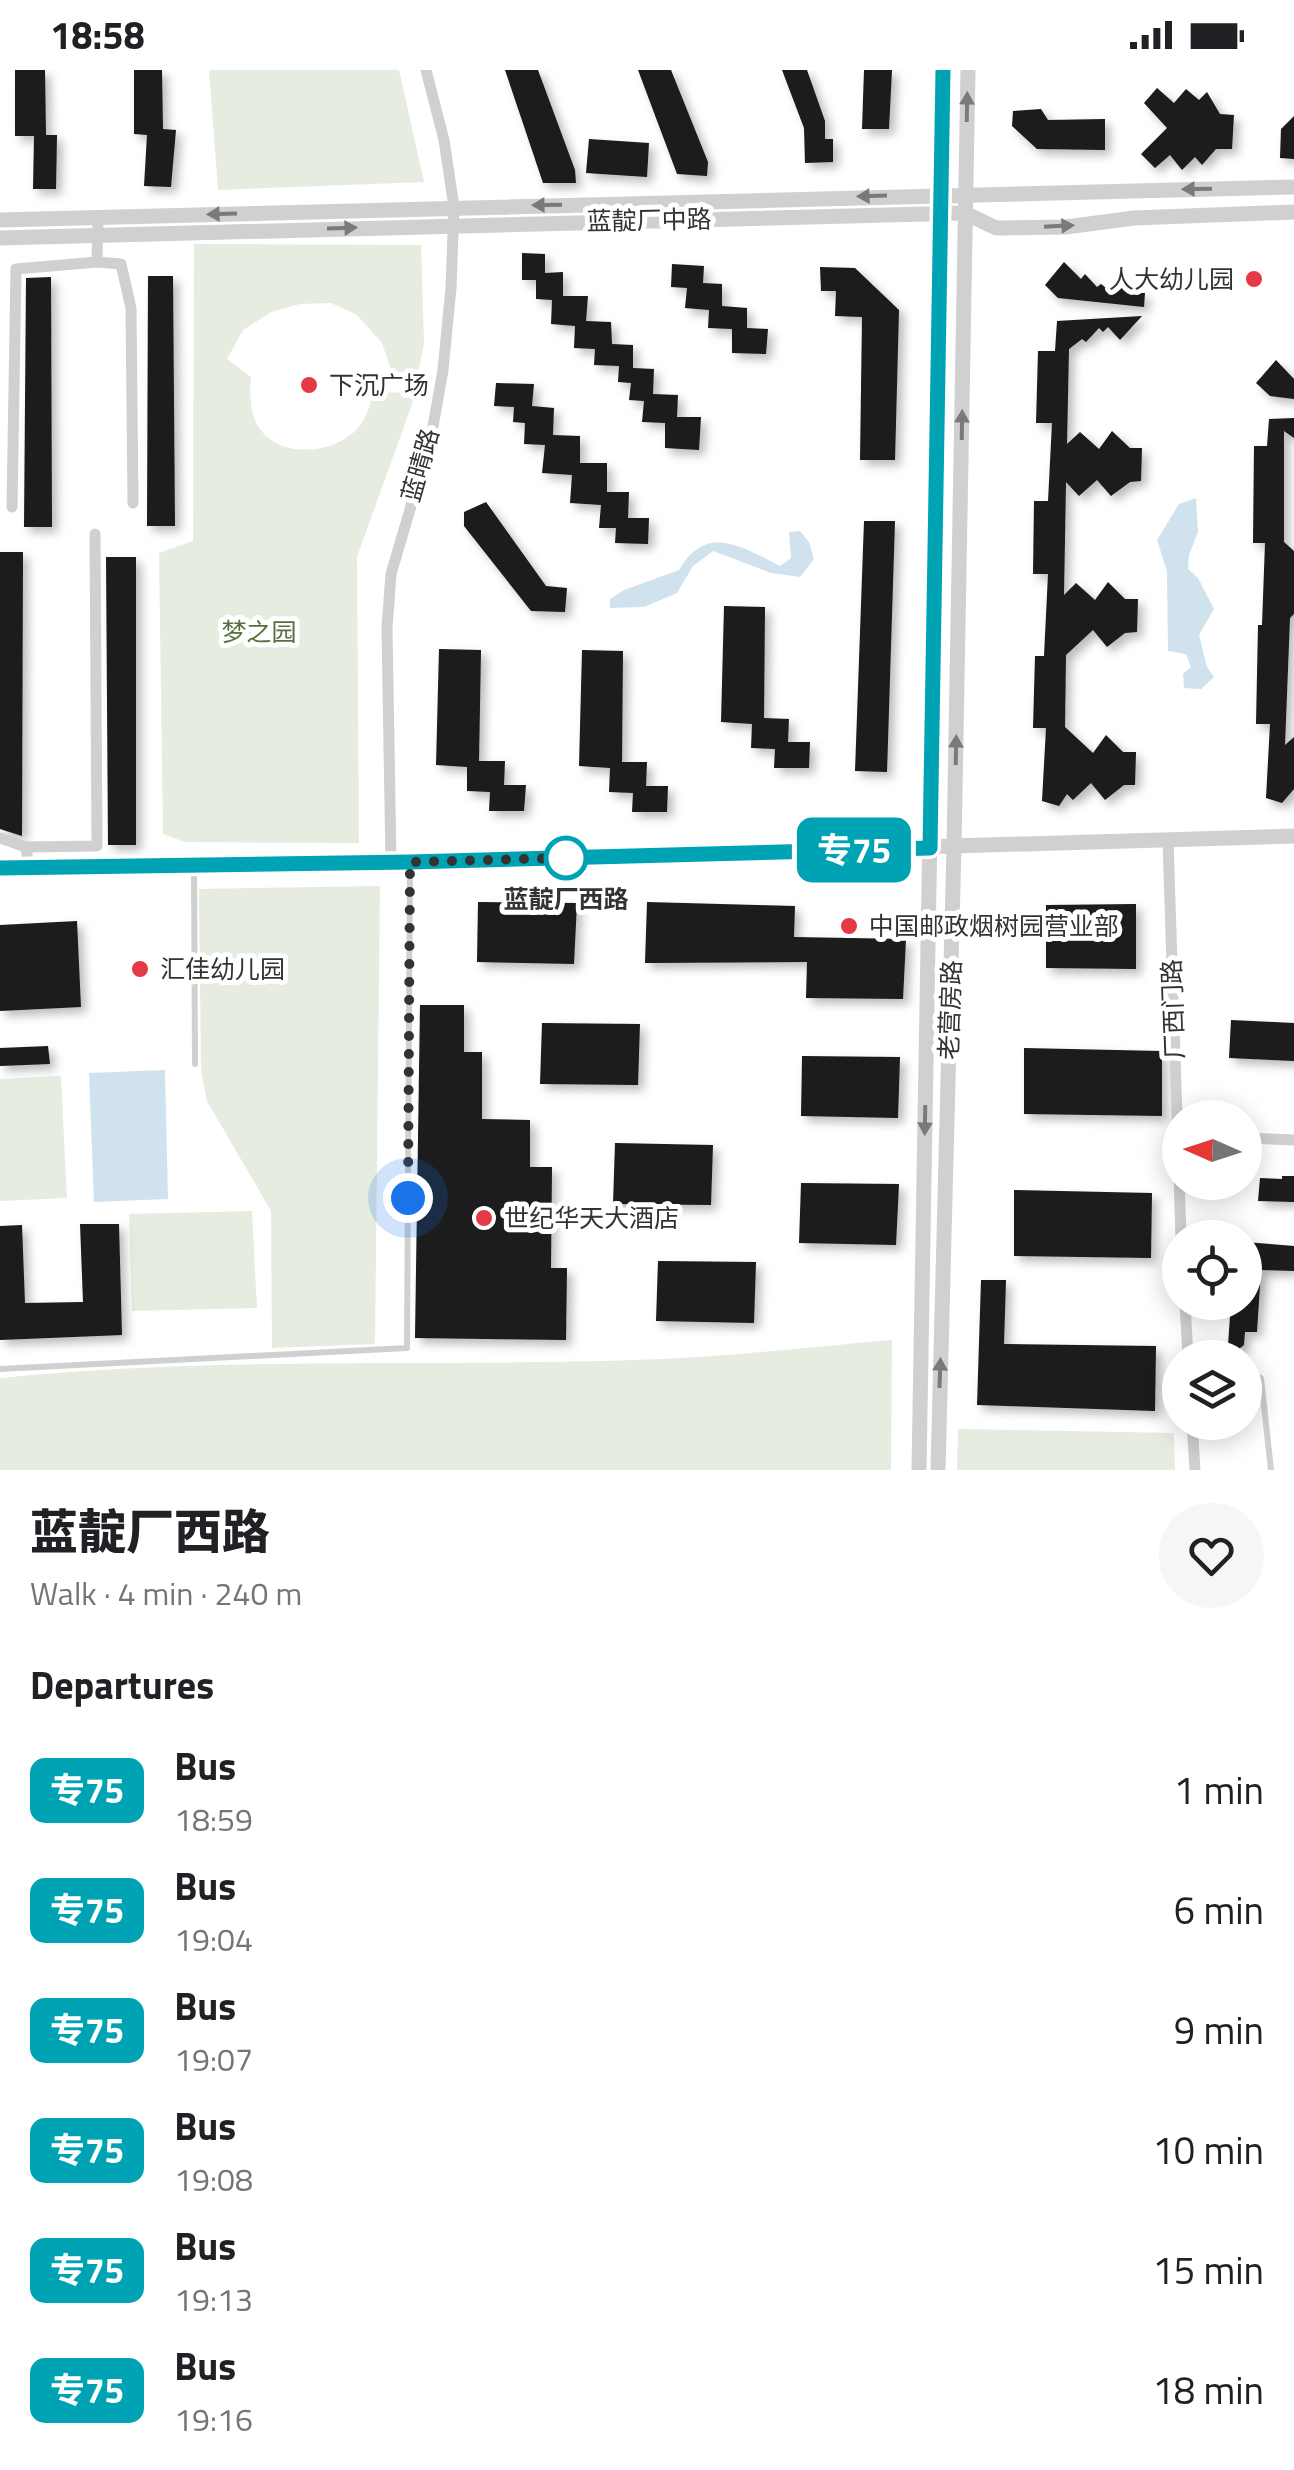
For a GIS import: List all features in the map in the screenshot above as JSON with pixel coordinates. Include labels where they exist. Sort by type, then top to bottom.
[{"type":"street","name":"蓝晴路","points":[[391,862],[387,628],[391,574],[430,438],[443,370],[454,225],[444,140],[426,70]]},
{"type":"street","name":"老营房路","points":[[919,1470],[943,70]]},
{"type":"street","name":"老营房路","points":[[938,1470],[968,70]]},
{"type":"street","name":"蓝靛厂中路","points":[[0,220],[1294,187]]},
{"type":"street","name":"蓝靛厂中路","points":[[0,238],[966,213],[996,228],[1066,227],[1134,218],[1294,212]]},
{"type":"street","points":[[97,262],[98,218]]},
{"type":"street","points":[[0,269],[121,264],[130,308],[133,503]]},
{"type":"street","points":[[12,507],[16,268]]},
{"type":"street","points":[[0,838],[26,848],[97,846],[95,534]]},
{"type":"street","points":[[0,868],[410,862],[1294,836]]},
{"type":"street","name":"厂西门路","points":[[1168,840],[1178,1100]]},
{"type":"street","points":[[26,848],[28,868]]},
{"type":"street","points":[[1262,1139],[1294,1140]]},
{"type":"street","points":[[1194,1440],[1196,1470]]},
{"type":"lane","points":[[0,1368],[407,1348],[410,862]]},
{"type":"lane","points":[[194,865],[196,1064]]},
{"type":"lane","points":[[1262,1386],[1272,1470]]},
{"type":"green space","points":[[209,70],[399,70],[424,182],[218,190]]},
{"type":"green space","name":"梦之园","points":[[194,244],[421,245],[424,343],[417,379],[394,378],[382,343],[357,315],[331,303],[300,304],[271,312],[243,330],[227,359],[251,377],[252,408],[261,430],[290,448],[318,449],[344,439],[363,421],[373,392],[416,393],[357,557],[359,843],[185,842],[163,834],[159,553],[193,541]]},
{"type":"green space","points":[[380,886],[375,1344],[272,1348],[271,1211],[207,1101],[201,1071],[199,889]]},
{"type":"green space","points":[[61,1076],[67,1198],[0,1201],[0,1079]]},
{"type":"green space","points":[[252,1211],[257,1308],[132,1311],[129,1214]]},
{"type":"green space","points":[[892,1340],[891,1470],[0,1470],[0,1378],[238,1364],[667,1359]]},
{"type":"green space","points":[[958,1429],[1162,1433],[1162,1440],[1174,1440],[1175,1470],[957,1470]]},
{"type":"water","points":[[1196,498],[1198,532],[1188,569],[1198,578],[1214,609],[1199,635],[1207,667],[1214,677],[1201,689],[1184,688],[1183,674],[1191,667],[1186,654],[1168,651],[1167,571],[1157,540],[1179,504]]},
{"type":"water","points":[[800,531],[809,542],[814,559],[800,577],[771,573],[713,551],[693,566],[677,593],[644,607],[610,608],[610,599],[624,590],[679,570],[689,556],[713,543],[738,546],[780,566],[791,558],[789,532]]},
{"type":"water","points":[[165,1070],[168,1199],[94,1202],[89,1073]]},
{"type":"building","points":[[15,70],[45,70],[46,135],[57,135],[56,189],[33,189],[34,136],[15,136]]},
{"type":"building","points":[[134,70],[162,70],[163,129],[176,130],[171,187],[144,186],[147,135],[134,134]]},
{"type":"building","points":[[505,70],[538,70],[575,170],[576,183],[543,183]]},
{"type":"building","points":[[638,70],[671,70],[708,162],[707,176],[677,174]]},
{"type":"building","points":[[782,70],[807,70],[825,121],[825,139],[833,139],[833,162],[805,163],[804,128]]},
{"type":"building","points":[[864,70],[892,70],[889,129],[862,129]]},
{"type":"building","points":[[1157,88],[1174,103],[1186,89],[1199,100],[1207,92],[1220,114],[1234,115],[1232,149],[1216,149],[1202,165],[1195,157],[1182,170],[1170,155],[1155,168],[1141,154],[1167,128],[1144,103]]},
{"type":"building","points":[[1041,109],[1048,120],[1105,119],[1105,150],[1037,149],[1012,126],[1013,111]]},
{"type":"building","points":[[1294,116],[1294,159],[1280,158],[1281,129]]},
{"type":"building","points":[[589,139],[649,143],[647,177],[586,173]]},
{"type":"building","points":[[522,253],[545,254],[545,273],[563,272],[563,296],[588,296],[586,321],[611,322],[612,344],[633,345],[633,368],[654,369],[653,394],[678,395],[677,417],[701,417],[699,450],[665,448],[665,423],[642,422],[644,401],[629,400],[631,383],[618,382],[619,366],[594,365],[595,349],[574,348],[575,326],[551,324],[552,300],[536,299],[536,280],[522,280]]},
{"type":"building","points":[[1064,262],[1081,279],[1085,274],[1097,287],[1101,284],[1106,288],[1116,276],[1136,293],[1145,293],[1144,307],[1058,298],[1045,285]]},
{"type":"building","points":[[672,264],[704,266],[703,283],[722,284],[722,306],[747,308],[747,328],[768,329],[766,354],[732,353],[732,329],[708,328],[709,310],[685,308],[687,288],[671,287]]},
{"type":"building","points":[[820,267],[855,268],[899,310],[895,460],[860,460],[862,317],[835,316],[836,291],[821,291]]},
{"type":"building","points":[[148,276],[173,276],[175,526],[147,526]]},
{"type":"building","points":[[51,277],[52,527],[24,527],[26,278]]},
{"type":"building","points":[[1142,316],[1120,340],[1108,327],[1103,332],[1099,328],[1086,342],[1082,339],[1069,349],[1067,444],[1080,432],[1099,449],[1112,431],[1130,448],[1142,448],[1141,481],[1130,482],[1111,496],[1097,480],[1079,496],[1066,482],[1064,595],[1076,583],[1095,600],[1108,582],[1125,599],[1138,599],[1137,632],[1125,633],[1107,647],[1093,630],[1066,655],[1065,727],[1093,753],[1106,735],[1123,752],[1136,752],[1135,785],[1124,785],[1105,800],[1091,783],[1073,800],[1067,794],[1059,806],[1042,801],[1046,728],[1033,728],[1035,656],[1044,656],[1048,574],[1033,574],[1034,501],[1048,501],[1052,423],[1036,423],[1038,351],[1055,351],[1057,321]]},
{"type":"building","points":[[1276,360],[1294,379],[1294,399],[1270,396],[1256,383]]},
{"type":"building","points":[[496,383],[534,384],[532,406],[554,408],[553,435],[580,436],[580,463],[607,463],[607,492],[629,492],[628,518],[649,518],[648,544],[615,543],[616,528],[599,528],[601,505],[570,503],[572,475],[542,473],[545,445],[524,444],[525,423],[513,422],[514,407],[494,406]]},
{"type":"building","points":[[1294,418],[1294,438],[1284,431],[1284,542],[1294,551],[1285,745],[1294,737],[1294,789],[1282,803],[1266,798],[1270,724],[1256,724],[1265,543],[1253,543],[1254,446],[1267,446],[1269,419]]},
{"type":"building","points":[[486,502],[546,586],[567,588],[565,612],[531,611],[464,526],[464,512]]},
{"type":"building","points":[[864,521],[895,521],[887,772],[855,771]]},
{"type":"building","points":[[0,552],[23,552],[22,836],[0,829]]},
{"type":"building","points":[[106,557],[136,557],[136,845],[108,845]]},
{"type":"building","points":[[724,606],[765,607],[764,718],[789,719],[788,742],[810,742],[809,768],[774,768],[775,749],[751,748],[752,724],[721,722]]},
{"type":"building","points":[[439,649],[481,650],[479,761],[505,761],[504,785],[526,785],[524,811],[489,811],[490,792],[467,791],[467,767],[436,765]]},
{"type":"building","points":[[582,650],[623,651],[622,762],[647,762],[646,786],[668,786],[667,812],[632,812],[633,793],[609,792],[610,768],[579,766]]},
{"type":"building","points":[[478,902],[577,903],[574,964],[477,962]]},
{"type":"building","points":[[647,902],[795,906],[794,937],[906,939],[903,999],[806,998],[807,962],[645,963]]},
{"type":"building","points":[[1136,904],[1136,969],[1046,968],[1046,905]]},
{"type":"building","points":[[77,921],[81,1007],[0,1011],[0,925]]},
{"type":"building","name":"世纪华天大酒店","points":[[420,1005],[464,1005],[464,1052],[482,1052],[482,1119],[530,1120],[530,1167],[552,1167],[551,1268],[567,1268],[566,1340],[415,1338]]},
{"type":"building","points":[[1231,1020],[1294,1023],[1294,1061],[1229,1058]]},
{"type":"building","points":[[542,1023],[640,1024],[638,1085],[540,1084]]},
{"type":"building","points":[[48,1046],[50,1064],[0,1066],[0,1048]]},
{"type":"building","points":[[1024,1048],[1162,1051],[1162,1116],[1024,1114]]},
{"type":"building","points":[[802,1056],[900,1057],[898,1118],[801,1116]]},
{"type":"building","points":[[615,1143],[713,1145],[711,1205],[613,1204]]},
{"type":"building","points":[[1294,1176],[1294,1202],[1258,1201],[1262,1200],[1262,1178]]},
{"type":"building","points":[[801,1183],[899,1184],[896,1245],[799,1243]]},
{"type":"building","points":[[1014,1190],[1152,1193],[1151,1258],[1014,1256]]},
{"type":"building","points":[[80,1224],[119,1224],[122,1335],[0,1340],[0,1226],[22,1225],[25,1303],[83,1302]]},
{"type":"building","points":[[1262,1243],[1294,1246],[1294,1271],[1262,1270]]},
{"type":"building","points":[[658,1261],[756,1262],[754,1323],[656,1321]]},
{"type":"building","points":[[981,1280],[1006,1280],[1004,1344],[1156,1346],[1155,1411],[977,1405]]},
{"type":"building","points":[[1230,1320],[1258,1320],[1257,1332],[1245,1332],[1244,1340],[1228,1340]]},
{"type":"bus line","name":"专75","points":[[0,868],[930,848],[943,70]]},
{"type":"place","name":"人大幼儿园","points":[[1254,279]]},
{"type":"place","name":"下沉广场","points":[[309,385]]},
{"type":"place","name":"蓝靛厂西路","points":[[566,858]]},
{"type":"place","name":"中国邮政烟树园营业部","points":[[849,926]]},
{"type":"place","name":"汇佳幼儿园","points":[[140,969]]},
{"type":"place","name":"世纪华天大酒店","points":[[484,1218]]},
{"type":"route","points":[[408,1198],[410,862],[566,858]]}]
